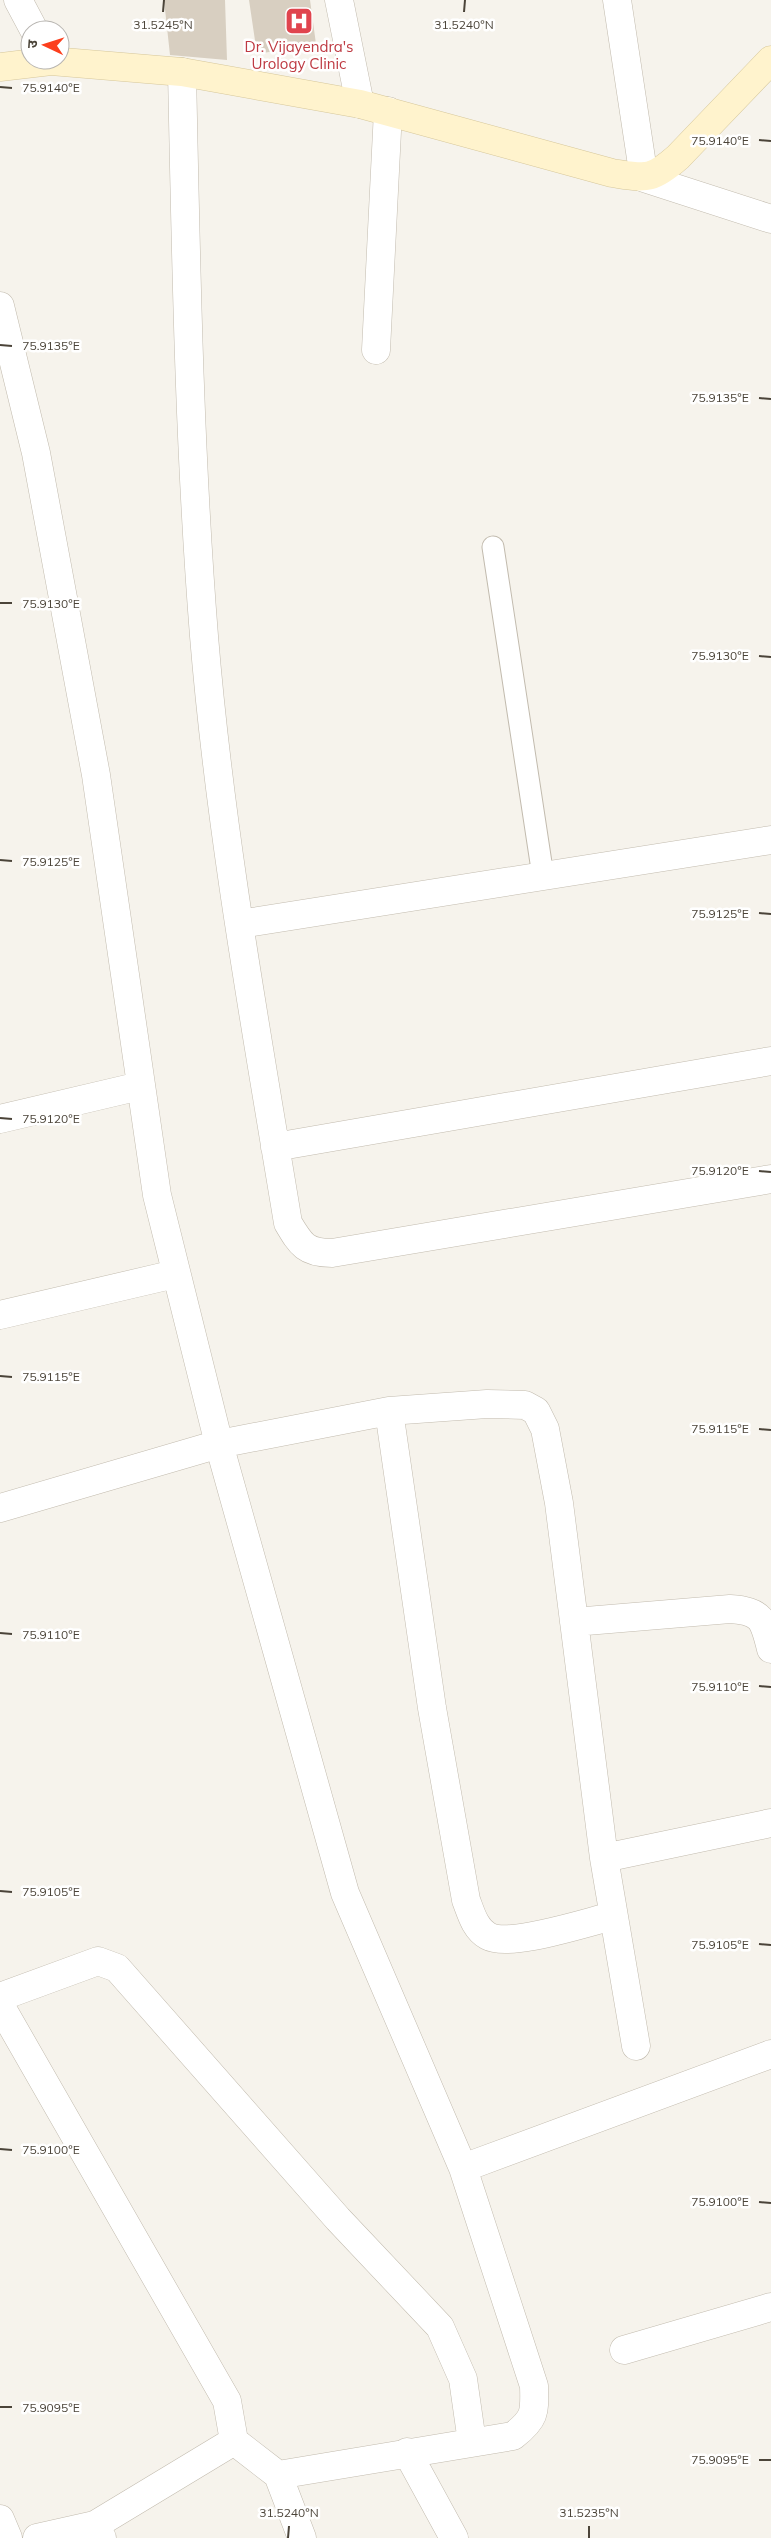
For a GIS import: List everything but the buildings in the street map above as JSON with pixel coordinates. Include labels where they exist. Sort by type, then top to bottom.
[{"type":"main road","points":[[70,62],[182,72],[360,104],[612,173],[644,178],[664,170],[678,157],[771,60]]},
{"type":"main road","points":[[0,67],[20,64]]},
{"type":"street","points":[[18,0],[29,20]]},
{"type":"street","points":[[339,0],[360,104]]},
{"type":"street","points":[[617,0],[644,178],[771,219]]},
{"type":"street","points":[[182,72],[188,368],[204,637],[230,861],[288,1223],[298,1240],[315,1253],[332,1253],[771,1179]]},
{"type":"street","points":[[376,350],[388,111]]},
{"type":"street","points":[[0,306],[8,381],[36,453],[96,775],[157,1195],[175,1274],[219,1444],[346,1893],[463,2168],[534,2386],[535,2405],[529,2423],[513,2436],[407,2452],[278,2475]]},
{"type":"street","points":[[240,924],[771,840]]},
{"type":"street","points":[[276,1147],[771,1061]]},
{"type":"street","points":[[0,1119],[140,1086]]},
{"type":"street","points":[[0,1315],[175,1274]]},
{"type":"street","points":[[0,1508],[219,1444],[389,1411],[487,1404],[525,1405],[536,1411],[544,1429],[559,1503],[604,1858],[636,2046]]},
{"type":"street","points":[[389,1411],[432,1708],[466,1900],[474,1922],[487,1936],[500,1940],[520,1939],[613,1916]]},
{"type":"street","points":[[574,1622],[730,1609],[746,1610],[759,1615],[765,1627],[771,1649]]},
{"type":"street","points":[[604,1858],[771,1823]]},
{"type":"street","points":[[0,1997],[98,1961],[117,1968],[338,2219],[440,2328],[463,2379],[472,2442]]},
{"type":"street","points":[[0,2005],[227,2401],[234,2441],[278,2475],[302,2538]]},
{"type":"street","points":[[463,2168],[771,2054]]},
{"type":"street","points":[[624,2350],[771,2307]]},
{"type":"street","points":[[37,2538],[99,2532],[234,2441]]},
{"type":"street","points":[[407,2452],[454,2538]]},
{"type":"street","points":[[0,2519],[8,2538]]},
{"type":"lane","points":[[493,547],[544,876]]},
{"type":"place","name":"Dr. Vijayendra's Urology Clinic","points":[[299,21]]}]
